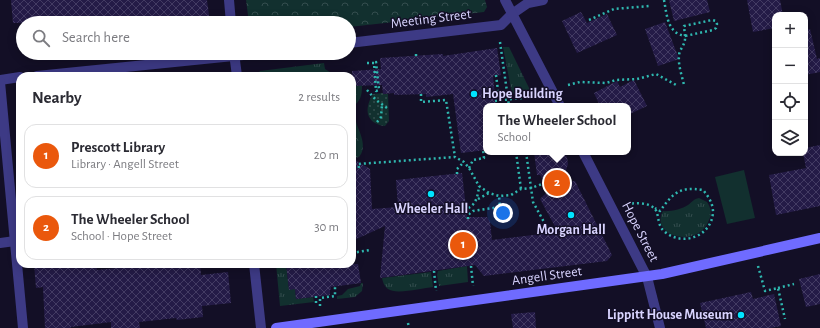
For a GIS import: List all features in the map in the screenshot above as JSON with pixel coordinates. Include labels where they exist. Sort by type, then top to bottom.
[{"type":"main road","name":"Angell Street","points":[[276,328],[647,276],[713,264],[820,238]]},
{"type":"street","points":[[229,0],[230,16]]},
{"type":"street","points":[[505,0],[558,103]]},
{"type":"street","name":"Meeting Street","points":[[356,42],[501,25],[512,14],[528,4],[543,0]]},
{"type":"street","points":[[75,72],[187,60]]},
{"type":"street","points":[[234,60],[236,72]]},
{"type":"street","points":[[16,78],[0,80],[16,217],[16,252]]},
{"type":"street","name":"Hope Street","points":[[586,155],[647,276],[660,328]]},
{"type":"street","points":[[0,243],[15,241]]},
{"type":"street","points":[[17,268],[23,328]]},
{"type":"street","points":[[254,268],[261,328]]},
{"type":"path","points":[[664,0],[668,22],[672,29],[679,35],[686,36],[712,30],[716,28],[717,24],[716,21],[712,20],[684,26],[686,36],[683,48],[679,54],[679,62],[684,85]]},
{"type":"path","points":[[589,20],[614,8],[649,6]]},
{"type":"path","points":[[500,42],[508,103]]},
{"type":"path","points":[[367,63],[376,62],[379,71],[379,90],[376,91],[374,63]]},
{"type":"path","points":[[379,71],[380,77]]},
{"type":"path","points":[[568,85],[580,82],[606,83],[616,80],[637,79],[656,74],[678,86]]},
{"type":"path","points":[[496,75],[499,101]]},
{"type":"path","points":[[367,90],[376,100],[387,108]]},
{"type":"path","points":[[421,94],[421,102],[446,100],[455,157]]},
{"type":"path","points":[[495,102],[539,96]]},
{"type":"path","points":[[377,122],[381,117],[382,105]]},
{"type":"path","points":[[469,168],[473,160],[484,158],[484,155]]},
{"type":"path","points":[[516,155],[521,189]]},
{"type":"path","points":[[526,155],[533,202],[550,233]]},
{"type":"path","points":[[359,168],[358,164],[455,157],[464,162],[480,186],[489,193],[499,196],[512,195],[521,189],[531,188],[545,183]]},
{"type":"path","points":[[457,174],[457,169],[464,162]]},
{"type":"path","points":[[478,199],[480,186]]},
{"type":"path","points":[[627,204],[648,205],[660,210],[679,190],[686,188],[703,190],[712,202],[712,219],[709,227],[702,233],[685,239],[666,234],[661,229],[655,208]]},
{"type":"path","points":[[454,212],[467,210],[478,199],[489,193]]},
{"type":"path","points":[[468,215],[473,210],[500,207],[499,196]]},
{"type":"path","points":[[467,210],[468,220]]},
{"type":"path","points":[[356,252],[370,250]]},
{"type":"path","points":[[471,266],[473,286]]},
{"type":"path","points":[[758,266],[765,291],[794,284]]},
{"type":"path","points":[[434,271],[436,291]]},
{"type":"path","points":[[320,306],[320,298],[335,296],[335,287]]},
{"type":"path","points":[[778,288],[785,319]]},
{"type":"path","points":[[316,296],[316,306]]},
{"type":"path","points":[[408,323],[409,328]]},
{"type":"green space","points":[[246,0],[485,0],[487,7],[484,12],[356,26],[356,16],[248,16]]},
{"type":"green space","points":[[503,47],[509,47],[530,90],[529,91],[512,94]]},
{"type":"green space","points":[[324,63],[325,69],[330,72],[259,72]]},
{"type":"green space","points":[[356,85],[362,85],[362,92],[356,103]]},
{"type":"green space","points":[[373,94],[388,94],[389,121],[385,126],[375,123],[369,117],[368,113],[369,102]]},
{"type":"green space","points":[[356,123],[362,137],[363,146],[363,150],[359,157],[356,158]]},
{"type":"green space","points":[[744,170],[755,218],[727,224],[715,177]]},
{"type":"green space","points":[[699,198],[707,202],[711,211],[711,216],[703,229],[695,235],[686,237],[669,233],[663,227],[661,220],[663,211],[672,211],[683,208]]},
{"type":"green space","points":[[467,266],[468,282],[439,286],[437,275],[438,271]]},
{"type":"green space","points":[[276,268],[286,268],[289,289],[295,289],[296,299],[313,297],[314,302],[280,306]]},
{"type":"green space","points":[[431,272],[433,287],[409,291],[392,291],[388,289],[382,278]]},
{"type":"green space","points":[[361,283],[363,283],[362,291],[355,297],[337,299],[337,296],[342,295],[348,289],[360,286]]},
{"type":"building","points":[[11,0],[207,0],[209,16],[16,16],[16,23],[13,23]]},
{"type":"building","points":[[669,0],[707,0],[710,12],[674,21]]},
{"type":"building","points":[[747,0],[780,0],[782,12],[772,12],[772,29],[753,32]]},
{"type":"building","points":[[581,12],[587,23],[607,14],[617,35],[577,53],[562,21]]},
{"type":"building","points":[[665,22],[679,59],[658,66],[645,29]]},
{"type":"building","points":[[808,29],[810,29],[817,59],[820,58],[820,72],[808,74],[808,48]]},
{"type":"building","points":[[497,48],[501,75],[493,76],[496,103],[483,103],[483,150],[461,153],[453,94],[426,97],[426,94],[383,94],[382,85],[356,86],[356,72],[352,72],[381,69],[380,58],[443,54],[443,56]]},
{"type":"building","points":[[634,80],[647,106],[631,114],[631,103],[599,103],[594,93],[617,81],[620,87]]},
{"type":"building","points":[[820,145],[820,206],[776,215],[769,175],[806,168],[804,156],[808,156],[808,147]]},
{"type":"building","points":[[534,155],[565,155],[568,164],[562,182],[575,181],[612,255],[607,261],[484,276],[475,265],[380,278],[385,226],[356,239],[356,160],[370,169],[372,209],[398,207],[396,180],[462,173],[467,217],[487,217],[490,221],[492,240],[558,232],[540,199],[549,190],[540,175],[537,175]]},
{"type":"building","points":[[356,264],[358,264],[361,283],[331,287],[330,295],[296,299],[295,289],[289,290],[286,268],[356,268]]},
{"type":"building","points":[[34,268],[97,268],[97,270],[116,268],[200,268],[201,275],[228,272],[231,303],[202,306],[203,317],[139,322],[140,328],[111,328],[111,322],[71,328],[45,328],[43,287],[36,288]]},
{"type":"building","points":[[820,274],[820,304],[806,307],[799,279]]},
{"type":"building","name":"Lippitt House Museum","points":[[751,292],[753,299],[774,294],[781,326],[771,328],[706,328],[700,303]]},
{"type":"building","points":[[535,312],[536,328],[513,328],[511,314]]},
{"type":"place","name":"Hope Building","points":[[474,94]]},
{"type":"place","name":"The Wheeler School","points":[[557,183]]},
{"type":"place","name":"Wheeler Hall","points":[[431,194]]},
{"type":"place","name":"Morgan Hall","points":[[571,215]]},
{"type":"place","name":"Prescott Library","points":[[463,245]]},
{"type":"place","name":"Lippitt House Museum","points":[[741,315]]}]
